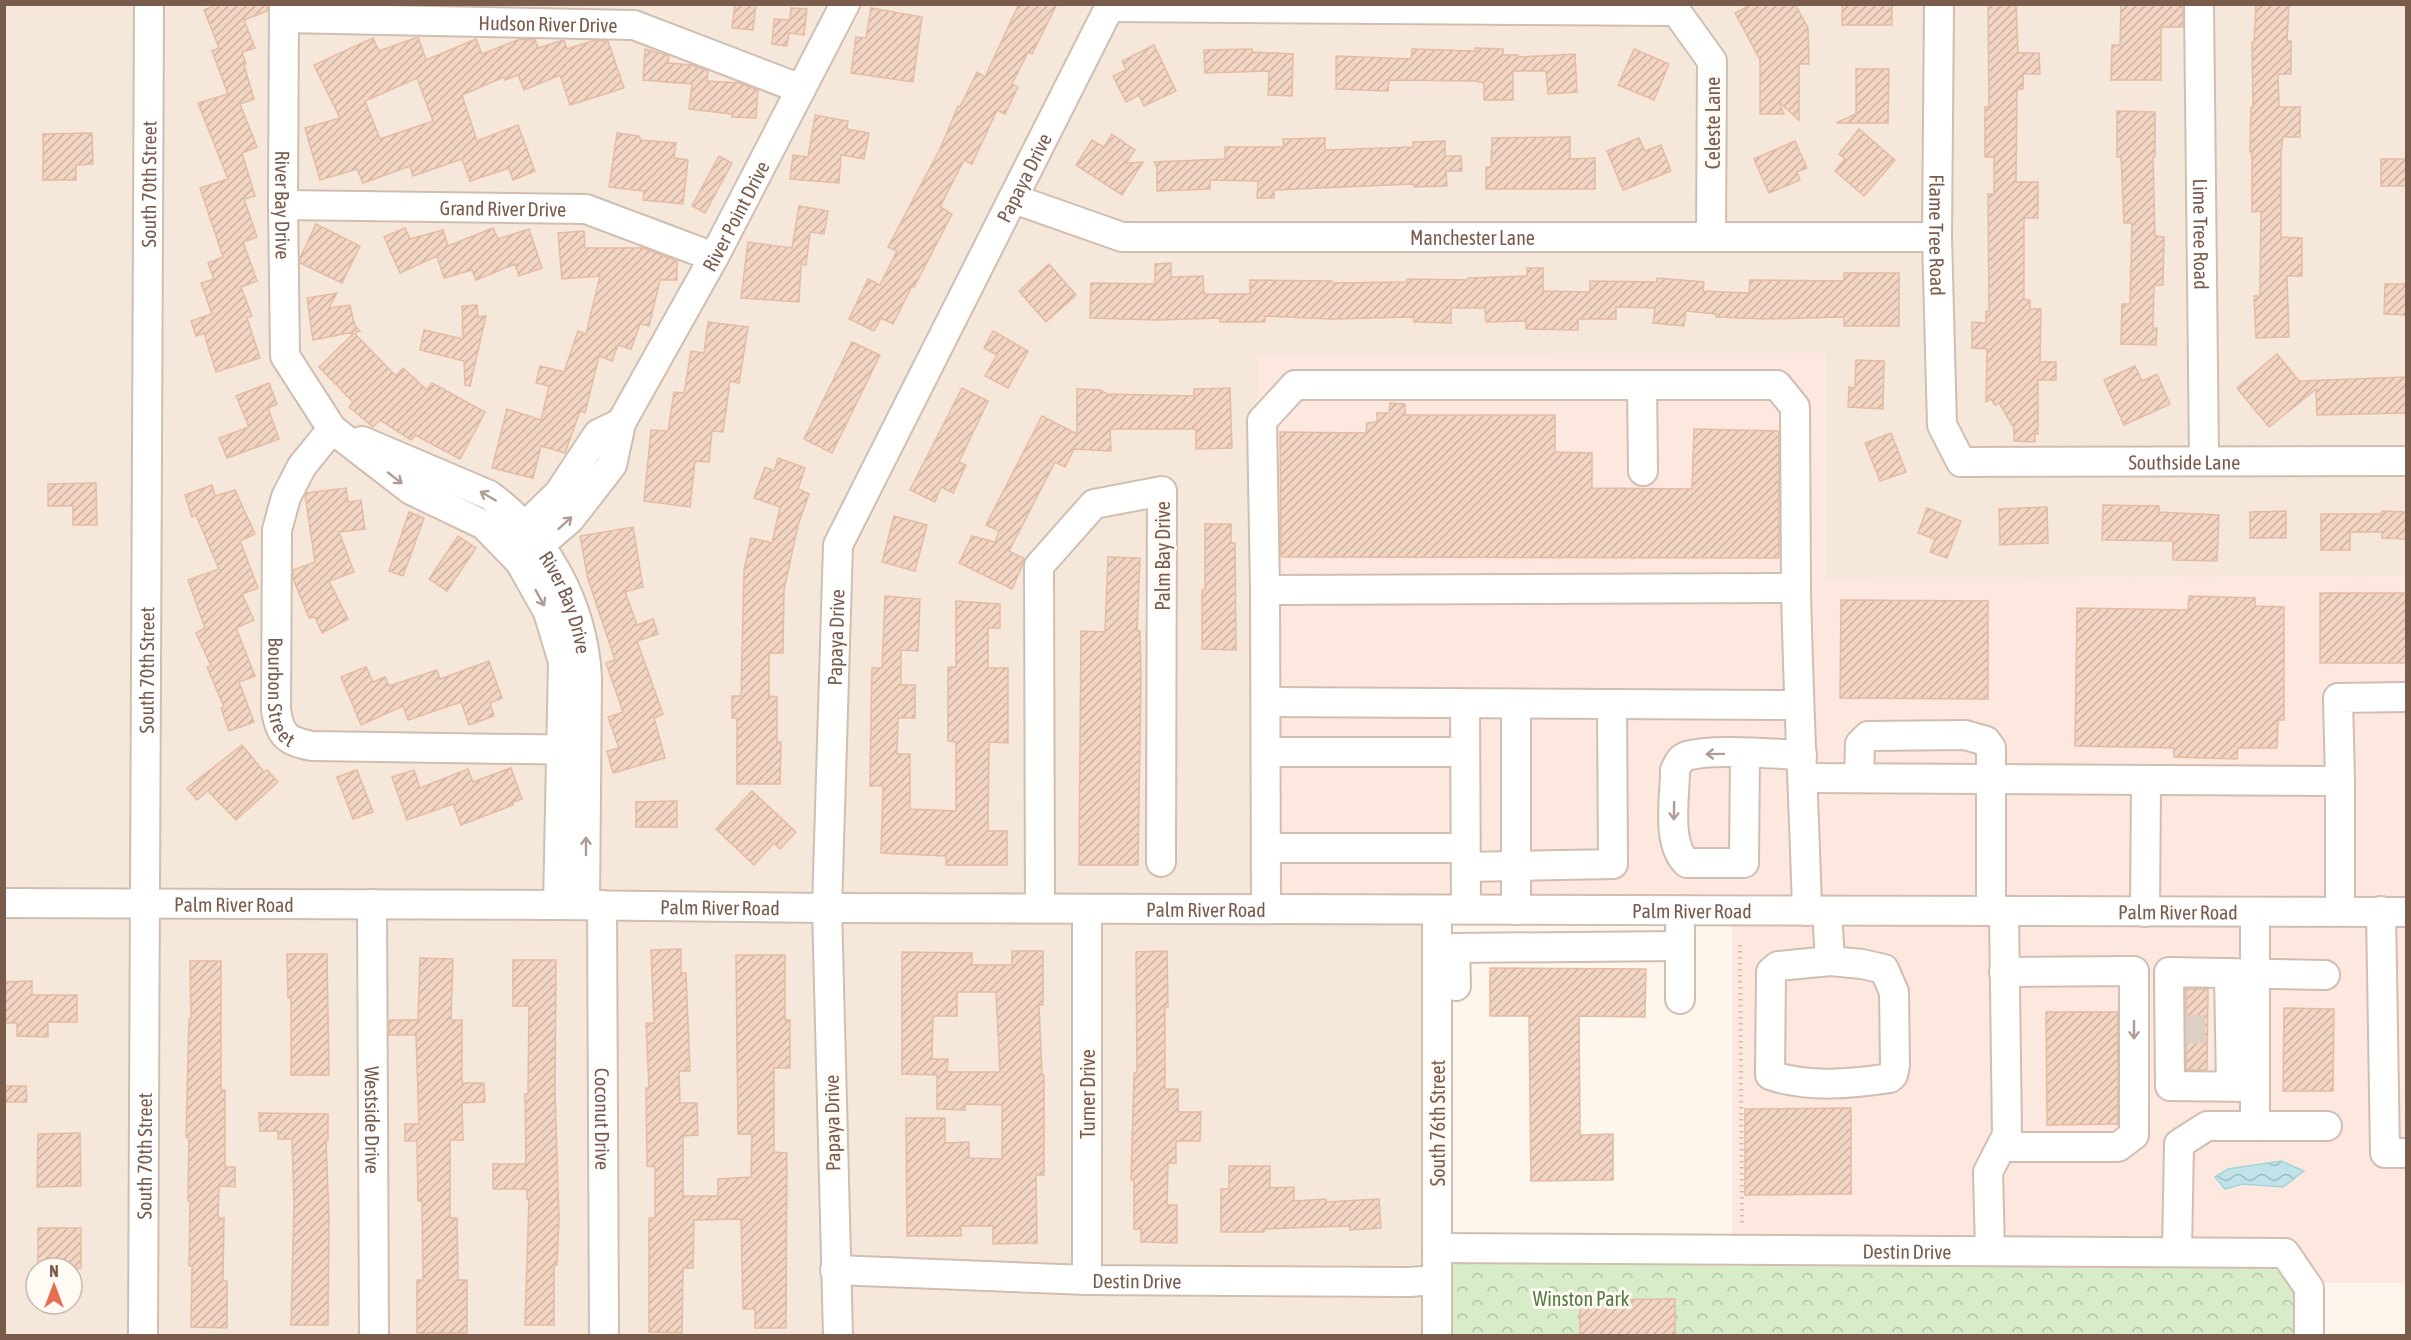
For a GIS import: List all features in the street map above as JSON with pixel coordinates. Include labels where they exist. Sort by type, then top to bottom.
[{"type":"street","name":"South 70th Street","points":[[143,1335],[149,4]]},
{"type":"street","name":"River Point Drive","points":[[522,545],[570,519],[612,465],[621,423],[714,257],[845,4]]},
{"type":"street","name":"Flame Tree Road","points":[[1940,4],[1937,237],[1942,425],[1961,462]]},
{"type":"street","name":"Lime Tree Road","points":[[2199,4],[2204,461]]},
{"type":"street","name":"Papaya Drive","points":[[838,1335],[827,908],[838,545],[1111,6]]},
{"type":"street","name":"Celeste Lane","points":[[1111,6],[1676,11],[1712,61],[1711,236]]},
{"type":"street","name":"Hudson River Drive","points":[[284,11],[634,25],[801,89]]},
{"type":"street","name":"River Bay Drive","points":[[284,11],[285,356],[332,429],[411,490],[522,545],[548,612],[563,662],[574,750],[582,905]]},
{"type":"street","name":"Manchester Lane","points":[[1014,199],[1122,237],[1937,237]]},
{"type":"street","name":"Grand River Drive","points":[[283,205],[586,208],[714,257]]},
{"type":"street","points":[[1266,909],[1262,421],[1295,385],[1777,385],[1795,407],[1798,705],[1817,911],[1830,961]]},
{"type":"street","points":[[1642,385],[1643,471]]},
{"type":"street","name":"Bourbon Street","points":[[332,429],[302,466],[286,498],[277,530],[276,710],[278,725],[285,737],[297,743],[312,746],[574,750]]},
{"type":"street","name":"Southside Lane","points":[[1961,462],[2406,461]]},
{"type":"street","name":"Palm Bay Drive","points":[[1040,907],[1039,566],[1094,504],[1162,491],[1161,862]]},
{"type":"street","points":[[1265,590],[1796,588]]},
{"type":"street","points":[[2340,910],[2338,698],[2406,697]]},
{"type":"street","points":[[1266,702],[1798,705]]},
{"type":"street","points":[[1465,704],[1466,858],[1491,910],[1492,948]]},
{"type":"street","points":[[1491,910],[1516,867],[1516,704]]},
{"type":"street","points":[[1266,848],[1466,858],[1516,867],[1613,864],[1612,704]]},
{"type":"street","points":[[1859,778],[1860,744],[1868,736],[1965,735],[1986,741],[1991,748],[1997,911],[2004,972],[2007,1135],[1988,1172],[1990,1251]]},
{"type":"street","points":[[1266,752],[1465,752]]},
{"type":"street","points":[[1745,754],[1744,863],[1687,863],[1678,855],[1674,839],[1675,770],[1685,756],[1698,754],[1745,754],[1859,778],[2340,781]]},
{"type":"street","points":[[2145,912],[2146,781]]},
{"type":"street","name":"Palm River Road","points":[[4,903],[1087,909],[2394,911]]},
{"type":"street","name":"Westside Drive","points":[[372,904],[374,1335]]},
{"type":"street","name":"Coconut Drive","points":[[582,905],[604,1335]]},
{"type":"street","name":"Turner Drive","points":[[1087,909],[1087,1280]]},
{"type":"street","name":"South 76th Street","points":[[1437,910],[1446,949],[1437,999],[1437,1335]]},
{"type":"street","points":[[1680,910],[1680,999]]},
{"type":"street","points":[[2394,911],[2385,1153],[2406,1153]]},
{"type":"street","points":[[2255,912],[2242,973],[2219,1029],[2255,1126]]},
{"type":"street","points":[[1446,949],[1680,946]]},
{"type":"street","points":[[1830,961],[1884,969],[1894,992],[1895,1065],[1890,1078],[1862,1082],[1800,1083],[1770,1075],[1771,972],[1778,966],[1830,961]]},
{"type":"street","points":[[2001,1148],[2118,1147],[2134,1135],[2134,971],[2004,972]]},
{"type":"street","points":[[2242,1087],[2170,1086],[2173,1029],[2169,972],[2325,975]]},
{"type":"street","points":[[2242,973],[2242,1087]]},
{"type":"street","points":[[2177,1252],[2179,1144],[2207,1126],[2327,1126]]},
{"type":"street","name":"Destin Drive","points":[[1437,1248],[2285,1253],[2309,1288],[2309,1335]]},
{"type":"street","name":"Destin Drive","points":[[835,1270],[1087,1280],[1397,1282],[1437,1280]]},
{"type":"path","points":[[1740,945],[1742,1250]]},
{"type":"shaded area","points":[[5,5],[151,5],[139,898],[5,898]]},
{"type":"shaded area","points":[[153,5],[2406,5],[2406,576],[1826,579],[1258,355],[1263,904],[1029,894],[742,904],[147,896]]},
{"type":"shaded area","points":[[1826,353],[1826,579],[2406,576],[2406,903],[1263,904],[1258,355]]},
{"type":"shaded area","points":[[146,903],[1433,911],[1431,1335],[143,1336]]},
{"type":"shaded area","points":[[4,907],[138,907],[138,1335],[5,1335]]},
{"type":"shaded area","points":[[1732,916],[2406,916],[2406,1283],[2311,1283],[1732,1245]]},
{"type":"green space","name":"Winston Park","points":[[1440,1259],[2297,1267],[2300,1335],[1439,1336]]},
{"type":"water","points":[[2281,1161],[2304,1171],[2283,1187],[2243,1184],[2225,1189],[2215,1177],[2228,1169]]},
{"type":"building","points":[[218,4],[267,4],[267,11],[244,20],[255,48],[242,52],[254,99],[240,104],[257,147],[242,153],[255,196],[244,199],[257,237],[243,242],[257,281],[241,287],[252,316],[247,318],[260,358],[216,372],[204,333],[196,336],[191,321],[212,314],[201,283],[214,279],[208,263],[223,257],[200,188],[228,179],[198,103],[228,94],[212,51],[219,48],[204,10]]},
{"type":"building","points":[[735,4],[756,4],[753,30],[732,28]]},
{"type":"building","points":[[1019,4],[1057,4],[1032,54],[1028,52],[1012,84],[1018,87],[1005,114],[997,110],[972,164],[964,160],[940,207],[952,214],[914,287],[912,286],[893,324],[881,318],[874,331],[849,319],[868,279],[880,285],[897,251],[888,247],[940,149],[958,106],[960,107],[977,72],[985,77]]},
{"type":"building","points":[[1795,4],[1808,28],[1809,64],[1799,64],[1799,120],[1779,102],[1784,114],[1760,114],[1760,60],[1735,13],[1750,5]]},
{"type":"building","points":[[1842,4],[1892,4],[1892,25],[1842,25]]},
{"type":"building","points":[[1988,4],[2016,4],[2018,53],[2039,53],[2040,74],[2023,74],[2023,89],[2017,89],[2016,182],[2038,182],[2038,218],[2024,218],[2024,300],[2030,300],[2030,309],[2041,309],[2040,362],[2056,362],[2056,380],[2038,380],[2038,434],[2035,434],[2035,442],[2014,441],[2014,428],[1999,403],[1995,405],[1991,399],[1986,402],[1987,349],[1972,348],[1972,322],[1986,323],[1986,311],[1989,311],[1988,194],[1994,194],[1994,157],[1985,157],[1985,107],[1989,107]]},
{"type":"building","points":[[2121,4],[2183,5],[2183,27],[2161,27],[2161,80],[2111,80],[2112,45],[2120,45]]},
{"type":"building","points":[[2256,4],[2289,4],[2287,41],[2291,41],[2291,74],[2278,74],[2279,107],[2300,107],[2300,137],[2283,137],[2281,152],[2281,237],[2302,238],[2302,276],[2287,276],[2289,337],[2256,338],[2254,296],[2260,296],[2261,211],[2252,212],[2252,152],[2250,152],[2251,107],[2253,107],[2252,42],[2254,42]]},
{"type":"building","points":[[791,8],[807,9],[804,35],[789,33],[787,46],[772,44],[774,19],[790,20]]},
{"type":"building","points":[[871,8],[922,17],[913,82],[851,73],[856,37],[866,38]]},
{"type":"building","points":[[418,37],[426,60],[476,39],[482,54],[520,39],[535,40],[538,48],[564,40],[567,49],[592,41],[608,41],[624,88],[570,105],[560,75],[524,90],[518,75],[505,80],[504,77],[462,95],[477,141],[518,125],[535,171],[513,180],[509,168],[470,181],[462,159],[413,176],[410,166],[363,183],[357,169],[320,180],[305,128],[340,118],[314,65],[373,38],[379,51]],"holes":[[[417,78],[433,121],[380,139],[365,101]]]},
{"type":"building","points":[[1154,45],[1176,91],[1144,106],[1139,95],[1126,102],[1113,76],[1126,70],[1122,61]]},
{"type":"building","points":[[1475,48],[1503,49],[1503,55],[1518,55],[1518,57],[1575,54],[1577,92],[1548,94],[1546,71],[1513,71],[1513,100],[1484,100],[1484,83],[1476,81],[1389,80],[1388,91],[1336,89],[1336,56],[1411,59],[1412,49],[1475,51]]},
{"type":"building","points":[[645,49],[669,56],[668,63],[692,65],[708,71],[707,81],[739,83],[758,90],[756,118],[732,117],[732,114],[689,109],[692,84],[643,80]]},
{"type":"building","points":[[1252,49],[1253,52],[1293,54],[1292,96],[1268,95],[1269,71],[1205,73],[1204,50]]},
{"type":"building","points":[[1634,49],[1669,64],[1654,100],[1618,85]]},
{"type":"building","points":[[1856,69],[1889,69],[1888,123],[1836,123],[1856,114]]},
{"type":"building","points":[[2117,111],[2155,112],[2155,157],[2153,157],[2155,236],[2164,237],[2163,285],[2154,285],[2153,328],[2157,328],[2156,345],[2121,344],[2122,304],[2130,304],[2132,223],[2124,223],[2121,157],[2117,157]]},
{"type":"building","points":[[815,115],[848,121],[847,129],[869,133],[864,159],[841,155],[839,183],[790,179],[793,155],[808,157]]},
{"type":"building","points":[[1859,129],[1895,160],[1864,196],[1835,171],[1845,159],[1839,154]]},
{"type":"building","points":[[92,133],[93,164],[76,165],[76,180],[43,180],[43,134]]},
{"type":"building","points":[[617,133],[639,136],[641,140],[676,143],[674,158],[688,160],[683,204],[643,200],[644,191],[609,187]]},
{"type":"building","points":[[1112,134],[1135,150],[1126,163],[1143,162],[1122,195],[1076,165],[1092,140],[1104,147]]},
{"type":"building","points":[[1570,137],[1570,159],[1595,158],[1595,189],[1486,189],[1486,167],[1491,167],[1492,138]]},
{"type":"building","points":[[1325,138],[1325,150],[1413,147],[1413,142],[1445,141],[1445,156],[1461,156],[1462,171],[1446,171],[1447,186],[1414,187],[1414,184],[1274,190],[1274,198],[1257,198],[1258,181],[1210,180],[1210,189],[1157,191],[1157,168],[1154,162],[1225,159],[1225,147],[1284,147],[1283,139]]},
{"type":"building","points":[[1639,138],[1645,151],[1661,145],[1671,171],[1623,190],[1607,151]]},
{"type":"building","points":[[1795,141],[1807,168],[1797,172],[1800,180],[1769,193],[1754,159]]},
{"type":"building","points":[[719,156],[732,163],[705,213],[692,206]]},
{"type":"building","points":[[2381,159],[2406,159],[2406,186],[2381,186]]},
{"type":"building","points":[[799,206],[828,211],[824,234],[810,232],[806,265],[801,264],[799,302],[741,298],[748,242],[792,248]]},
{"type":"building","points":[[316,224],[360,246],[342,283],[300,263],[300,258]]},
{"type":"building","points":[[405,228],[410,239],[443,230],[448,246],[493,228],[498,239],[529,229],[542,268],[519,276],[515,264],[476,280],[472,270],[444,278],[437,256],[400,273],[384,237]]},
{"type":"building","points":[[584,231],[585,248],[643,248],[677,261],[677,280],[660,280],[649,326],[640,324],[631,349],[618,345],[612,361],[599,356],[585,413],[580,411],[565,453],[541,446],[533,478],[492,468],[507,409],[541,420],[549,386],[536,383],[540,366],[564,372],[578,331],[586,334],[600,276],[562,279],[558,233]]},
{"type":"building","points":[[1171,263],[1171,277],[1203,276],[1204,294],[1250,294],[1250,280],[1332,281],[1332,283],[1407,282],[1407,279],[1468,280],[1468,278],[1527,276],[1527,268],[1543,268],[1543,291],[1590,292],[1590,281],[1657,282],[1657,278],[1704,282],[1703,291],[1749,293],[1750,280],[1844,281],[1844,273],[1899,273],[1899,326],[1844,326],[1844,317],[1765,319],[1716,317],[1716,314],[1686,311],[1684,326],[1653,323],[1655,308],[1616,307],[1616,319],[1578,319],[1578,330],[1526,329],[1526,321],[1486,322],[1485,308],[1451,308],[1451,323],[1414,322],[1414,317],[1331,319],[1265,316],[1265,322],[1220,322],[1220,318],[1157,320],[1090,318],[1091,283],[1155,284],[1155,264]]},
{"type":"building","points":[[1049,264],[1076,295],[1046,322],[1019,291]]},
{"type":"building","points":[[2385,284],[2406,284],[2406,315],[2384,314]]},
{"type":"building","points":[[337,293],[329,308],[350,305],[355,326],[360,331],[356,332],[356,335],[396,376],[403,368],[427,390],[432,383],[485,412],[460,459],[415,435],[411,440],[380,420],[373,427],[349,407],[353,402],[319,367],[353,334],[313,340],[307,298]]},
{"type":"building","points":[[477,305],[478,317],[486,316],[470,386],[465,385],[464,361],[420,350],[424,330],[463,339],[462,306]]},
{"type":"building","points":[[708,322],[748,327],[739,383],[730,381],[723,432],[712,431],[709,462],[695,461],[690,507],[644,501],[651,430],[668,431],[674,392],[684,393],[691,351],[704,353]]},
{"type":"building","points":[[993,331],[1028,351],[1008,388],[985,376],[997,355],[984,348]]},
{"type":"building","points":[[852,342],[880,355],[832,453],[804,439]]},
{"type":"building","points":[[2277,354],[2299,381],[2406,377],[2406,413],[2317,415],[2316,389],[2269,427],[2237,388]]},
{"type":"building","points":[[1856,360],[1884,361],[1883,409],[1848,407],[1849,387],[1855,388]]},
{"type":"building","points":[[2135,366],[2142,381],[2157,374],[2170,404],[2124,425],[2104,380]]},
{"type":"building","points":[[269,383],[277,404],[268,408],[279,439],[227,458],[219,438],[249,427],[236,396]]},
{"type":"building","points":[[962,388],[988,401],[959,462],[966,465],[953,493],[941,487],[935,502],[910,490]]},
{"type":"building","points":[[1230,388],[1232,448],[1196,449],[1196,429],[1110,429],[1111,451],[1074,449],[1065,467],[1055,462],[1009,551],[1025,559],[1012,589],[959,563],[972,536],[995,542],[999,531],[986,525],[1042,416],[1077,434],[1077,389],[1100,390],[1111,396],[1110,394],[1194,396],[1194,389]]},
{"type":"building","points":[[1390,403],[1405,404],[1405,415],[1555,415],[1555,452],[1592,453],[1592,488],[1692,489],[1694,429],[1779,431],[1779,558],[1281,557],[1280,432],[1366,433],[1367,423],[1377,422],[1377,413],[1389,413]]},
{"type":"building","points":[[1891,433],[1906,472],[1880,481],[1865,443]]},
{"type":"building","points":[[778,458],[805,468],[798,489],[809,494],[798,525],[784,590],[783,653],[769,653],[769,696],[777,697],[777,742],[781,742],[780,784],[737,784],[737,718],[732,718],[732,696],[741,696],[744,570],[751,538],[772,543],[780,507],[754,498],[765,467],[774,471]]},
{"type":"building","points":[[96,483],[97,525],[73,525],[73,506],[48,506],[48,484]]},
{"type":"building","points":[[212,485],[215,496],[235,490],[255,534],[240,541],[258,588],[242,594],[254,620],[236,628],[255,676],[239,682],[254,722],[229,731],[221,708],[224,707],[207,667],[211,666],[196,633],[205,628],[188,580],[219,569],[196,515],[192,517],[185,495]]},
{"type":"building","points":[[346,488],[348,502],[361,500],[365,529],[339,532],[354,572],[329,581],[348,619],[322,633],[315,617],[309,618],[293,578],[293,570],[315,562],[305,495],[306,493]]},
{"type":"building","points":[[2103,505],[2159,506],[2159,512],[2219,515],[2217,561],[2173,560],[2173,541],[2102,540]]},
{"type":"building","points":[[2047,507],[2048,543],[2000,545],[1999,509]]},
{"type":"building","points":[[1927,508],[1961,521],[1947,558],[1930,552],[1935,539],[1918,533]]},
{"type":"building","points":[[2286,511],[2286,538],[2250,538],[2250,512]]},
{"type":"building","points":[[2382,511],[2406,512],[2406,539],[2382,538],[2382,532],[2350,532],[2350,550],[2321,550],[2321,514],[2382,514]]},
{"type":"building","points":[[409,512],[424,518],[403,576],[389,571]]},
{"type":"building","points":[[894,516],[927,525],[915,571],[882,562]]},
{"type":"building","points":[[1205,524],[1231,524],[1231,543],[1235,543],[1236,650],[1202,649]]},
{"type":"building","points":[[633,527],[643,587],[625,592],[637,625],[653,619],[658,634],[637,641],[663,714],[654,718],[665,758],[613,773],[607,751],[619,748],[608,717],[623,712],[606,663],[615,660],[588,579],[580,536]]},
{"type":"building","points":[[458,536],[476,548],[447,591],[429,579]]},
{"type":"building","points":[[1108,557],[1140,558],[1137,631],[1140,631],[1141,675],[1138,865],[1079,865],[1081,631],[1105,632]]},
{"type":"building","points":[[2320,593],[2406,593],[2406,663],[2320,663]]},
{"type":"building","points":[[885,596],[920,599],[918,651],[901,650],[901,685],[915,685],[915,718],[898,718],[897,754],[910,754],[910,809],[956,811],[956,742],[948,741],[948,667],[956,667],[956,601],[1000,604],[1000,628],[988,628],[988,668],[1008,668],[1008,743],[989,742],[988,831],[1007,831],[1007,865],[946,865],[946,856],[881,853],[883,786],[870,786],[871,717],[872,668],[882,668]]},
{"type":"building","points":[[2189,596],[2255,598],[2255,606],[2284,607],[2284,720],[2278,720],[2277,748],[2238,748],[2237,759],[2174,757],[2174,748],[2075,746],[2077,608],[2188,610]]},
{"type":"building","points":[[1841,600],[1988,601],[1988,699],[1840,698]]},
{"type":"building","points":[[489,661],[502,698],[490,703],[494,716],[469,725],[461,702],[408,720],[403,706],[361,725],[341,677],[366,667],[373,682],[385,677],[389,686],[437,670],[440,679]]},
{"type":"building","points":[[242,745],[264,772],[267,770],[278,782],[236,820],[208,791],[197,800],[187,788]]},
{"type":"building","points":[[511,768],[522,799],[513,802],[513,805],[461,825],[453,804],[407,820],[392,777],[414,770],[420,788],[468,769],[473,782]]},
{"type":"building","points":[[357,770],[373,812],[353,819],[337,777]]},
{"type":"building","points":[[752,791],[796,832],[780,849],[774,843],[754,865],[716,829]]},
{"type":"building","points":[[677,801],[677,827],[636,827],[636,802]]},
{"type":"building","points":[[681,949],[681,973],[686,973],[690,1071],[679,1071],[680,1103],[697,1103],[698,1135],[683,1136],[683,1196],[718,1196],[718,1179],[751,1177],[752,1134],[738,1134],[736,955],[785,955],[785,1020],[790,1020],[790,1068],[774,1068],[774,1152],[787,1153],[786,1328],[755,1328],[755,1309],[743,1309],[741,1219],[694,1220],[693,1268],[683,1268],[682,1333],[649,1332],[649,1218],[655,1218],[655,1167],[647,1166],[646,1088],[649,1088],[646,1023],[654,1023],[651,950]]},
{"type":"building","points":[[1012,951],[1043,951],[1043,1005],[1039,1005],[1042,1075],[1044,1075],[1044,1175],[1036,1175],[1037,1243],[993,1244],[993,1226],[961,1226],[961,1236],[907,1236],[906,1118],[945,1118],[945,1143],[969,1142],[969,1158],[1002,1159],[1002,1105],[965,1104],[965,1110],[937,1109],[937,1075],[902,1074],[902,952],[972,953],[972,965],[1012,965]],"holes":[[[957,992],[996,992],[1000,1072],[947,1072],[948,1059],[932,1059],[933,1016],[957,1016]]]},
{"type":"building","points":[[1167,951],[1168,1007],[1165,1007],[1165,1089],[1178,1089],[1178,1112],[1201,1112],[1200,1141],[1176,1141],[1176,1163],[1168,1163],[1167,1205],[1177,1205],[1177,1243],[1141,1242],[1141,1229],[1134,1229],[1134,1180],[1131,1180],[1134,1073],[1137,1073],[1136,952]]},
{"type":"building","points":[[287,954],[327,954],[329,1075],[291,1075],[291,998],[288,998]]},
{"type":"building","points":[[420,958],[453,959],[451,1020],[462,1020],[462,1083],[484,1083],[485,1102],[462,1103],[463,1140],[450,1140],[450,1218],[457,1218],[458,1280],[467,1280],[467,1333],[417,1333],[417,1280],[423,1280],[422,1201],[418,1201],[417,1141],[405,1141],[405,1124],[419,1124],[416,1035],[389,1035],[389,1020],[418,1020]]},
{"type":"building","points":[[513,960],[556,960],[555,1093],[559,1219],[557,1265],[554,1265],[554,1325],[525,1325],[529,1199],[527,1199],[527,1189],[493,1189],[493,1164],[526,1164],[525,1094],[528,1094],[529,1006],[513,1006]]},
{"type":"building","points":[[190,961],[221,961],[221,1090],[225,1090],[225,1167],[235,1167],[235,1187],[219,1186],[218,1218],[224,1218],[223,1281],[227,1281],[227,1328],[191,1327],[189,1138],[186,1137],[189,1019],[191,1019]]},
{"type":"building","points":[[1490,968],[1646,969],[1645,1017],[1579,1016],[1580,1135],[1613,1134],[1613,1180],[1531,1181],[1529,1016],[1490,1016]]},
{"type":"building","points":[[32,981],[32,995],[77,995],[77,1022],[48,1022],[48,1037],[17,1036],[17,1023],[4,1023],[4,982]]},
{"type":"building","points":[[2186,989],[2208,989],[2207,1070],[2186,1070]]},
{"type":"building","points":[[2284,1008],[2334,1009],[2333,1091],[2283,1091]]},
{"type":"building","points":[[2046,1012],[2118,1012],[2118,1124],[2047,1125]]},
{"type":"building","points":[[4,1086],[26,1086],[27,1102],[4,1102]]},
{"type":"building","points":[[1851,1108],[1851,1194],[1745,1195],[1745,1109]]},
{"type":"building","points":[[259,1113],[328,1114],[328,1140],[326,1140],[329,1218],[328,1325],[291,1325],[294,1203],[292,1139],[278,1139],[278,1131],[260,1131]]},
{"type":"building","points":[[80,1133],[81,1186],[37,1187],[38,1134]]},
{"type":"building","points":[[1229,1166],[1270,1166],[1270,1188],[1294,1187],[1294,1201],[1379,1199],[1381,1228],[1350,1230],[1350,1226],[1264,1229],[1264,1232],[1221,1232],[1221,1189],[1229,1189]]},
{"type":"building","points":[[38,1228],[81,1228],[81,1256],[38,1256]]},
{"type":"building","points":[[1675,1299],[1675,1335],[1580,1335],[1580,1300]]},
{"type":"tunnel","points":[[2177,1030],[2208,1029]]}]
